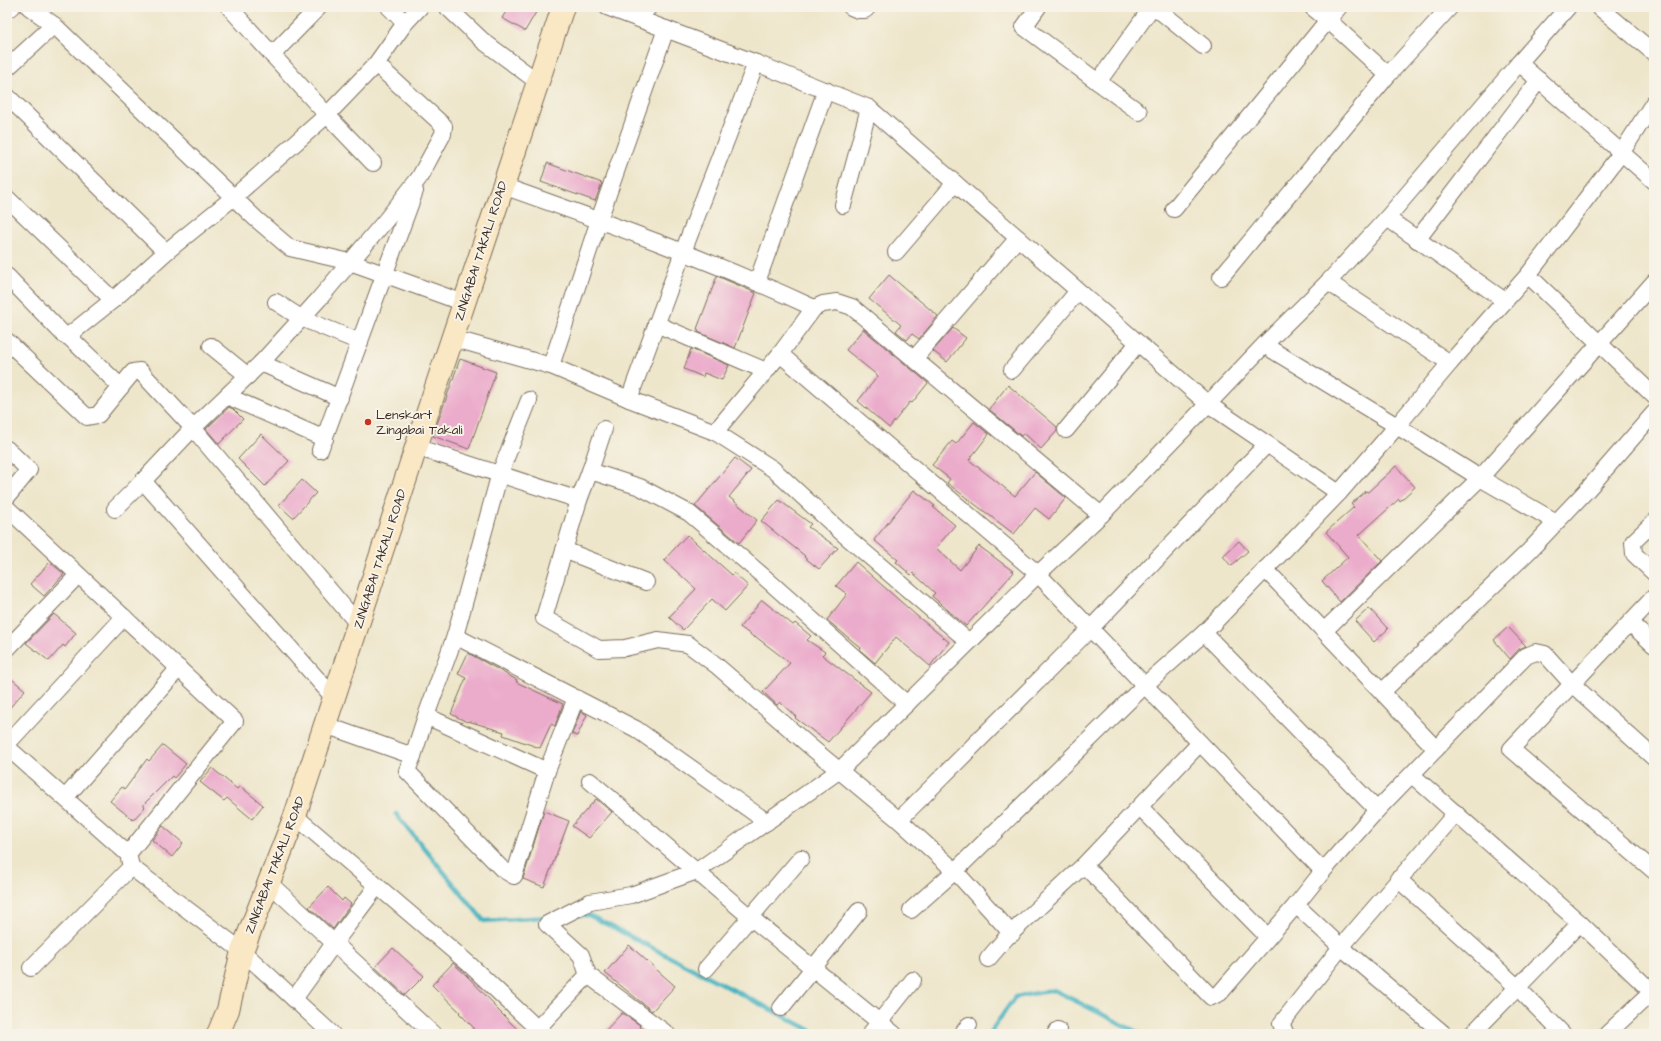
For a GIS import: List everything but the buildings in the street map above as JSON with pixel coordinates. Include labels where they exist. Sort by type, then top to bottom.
[{"type":"street","points":[[7,9],[12,7]]},
{"type":"street","points":[[29,7],[54,25],[256,219],[290,248],[350,262],[464,303]]},
{"type":"street","points":[[229,7],[327,115],[373,163]]},
{"type":"street","points":[[272,55],[319,7]]},
{"type":"street","points":[[389,7],[405,23]]},
{"type":"street","points":[[68,336],[113,300],[166,252],[234,197],[327,115],[376,64],[405,23],[420,7]]},
{"type":"street","points":[[447,7],[484,41],[538,82]]},
{"type":"street","name":"ZINGABAI TAKALI ROAD","points":[[218,1034],[228,1010],[242,951],[295,816],[452,338],[563,7]]},
{"type":"street","points":[[606,7],[756,63],[869,108],[1208,404],[1339,493]]},
{"type":"street","points":[[637,18],[649,7]]},
{"type":"street","points":[[851,7],[858,10],[865,10],[868,7]]},
{"type":"street","points":[[1038,7],[1024,27],[1139,112]]},
{"type":"street","points":[[1098,82],[1153,7],[1203,46]]},
{"type":"street","points":[[1312,7],[1388,75]]},
{"type":"street","points":[[1174,210],[1339,7]]},
{"type":"street","points":[[1221,277],[1388,75],[1450,7]]},
{"type":"street","points":[[667,1034],[588,975],[581,955],[548,924],[590,902],[631,895],[697,872],[840,770],[1038,574],[1101,515],[1264,345],[1328,282],[1387,218],[1568,7]]},
{"type":"street","points":[[1599,7],[1654,53]]},
{"type":"street","points":[[7,68],[54,25]]},
{"type":"street","points":[[551,366],[599,220],[666,29]]},
{"type":"street","points":[[629,399],[683,252],[756,63]]},
{"type":"street","points":[[1519,63],[1654,180]]},
{"type":"street","points":[[227,396],[322,444],[385,275],[419,178],[443,134],[444,126],[376,64]]},
{"type":"street","points":[[1417,240],[1539,80]]},
{"type":"street","points":[[757,282],[826,90]]},
{"type":"street","points":[[7,96],[166,252]]},
{"type":"street","points":[[911,910],[955,871],[1145,685],[1204,633],[1339,493],[1450,363],[1528,275],[1622,152],[1654,102]]},
{"type":"street","points":[[843,205],[869,108]]},
{"type":"street","points":[[115,509],[193,428],[260,363],[350,262],[419,178]]},
{"type":"street","points":[[896,252],[955,183]]},
{"type":"street","points":[[503,186],[683,252],[757,282],[814,308]]},
{"type":"street","points":[[7,198],[113,300]]},
{"type":"street","points":[[1387,218],[1505,301]]},
{"type":"street","points":[[914,359],[1018,238]]},
{"type":"street","points":[[1528,275],[1654,396]]},
{"type":"street","points":[[7,276],[65,336],[68,336],[121,387]]},
{"type":"street","points":[[1328,282],[1450,363]]},
{"type":"street","points":[[1324,631],[1480,478],[1654,283]]},
{"type":"street","points":[[1012,370],[1078,291]]},
{"type":"street","points":[[276,302],[300,318],[360,342]]},
{"type":"street","points":[[715,432],[780,354],[814,308],[823,304],[837,302],[852,307],[1101,515]]},
{"type":"street","points":[[656,324],[766,371]]},
{"type":"street","points":[[452,338],[551,366],[629,399],[715,432],[773,469],[841,532],[969,642]]},
{"type":"street","points":[[7,341],[87,417],[98,415],[133,372],[140,370],[193,428],[358,624]]},
{"type":"street","points":[[1066,430],[1138,343]]},
{"type":"street","points":[[1264,345],[1480,478],[1556,522]]},
{"type":"street","points":[[211,346],[248,376]]},
{"type":"street","points":[[780,354],[1038,574],[1323,871]]},
{"type":"street","points":[[260,363],[340,398]]},
{"type":"street","points":[[529,400],[500,473],[455,636],[407,771],[502,869],[514,876],[547,771],[576,698]]},
{"type":"street","points":[[1383,691],[1529,551],[1586,490],[1654,413]]},
{"type":"street","points":[[604,429],[564,550],[544,618],[599,649],[625,648],[658,640],[688,644],[716,665],[812,748],[899,820],[955,871],[1012,934]]},
{"type":"street","points":[[899,820],[1091,628],[1267,444]]},
{"type":"street","points":[[416,447],[580,500]]},
{"type":"street","points":[[7,449],[30,470],[7,497]]},
{"type":"street","points":[[590,471],[640,487],[689,513],[763,576],[907,704]]},
{"type":"street","points":[[143,481],[334,698]]},
{"type":"street","points":[[7,508],[235,721],[129,861],[31,968]]},
{"type":"street","points":[[1654,522],[1633,542],[1634,554],[1654,573]]},
{"type":"street","points":[[564,550],[646,582]]},
{"type":"street","points":[[1265,569],[1383,691],[1436,749]]},
{"type":"street","points":[[7,649],[78,575]]},
{"type":"street","points":[[1652,866],[1511,749],[1654,597]]},
{"type":"street","points":[[7,744],[124,618]]},
{"type":"street","points":[[1630,623],[1654,645]]},
{"type":"street","points":[[1204,633],[1377,810]]},
{"type":"street","points":[[455,636],[636,729],[767,822]]},
{"type":"street","points":[[1084,865],[1211,997],[1220,993],[1296,905],[1323,871],[1377,810],[1526,656],[1536,652],[1545,654],[1572,684],[1654,758]]},
{"type":"street","points":[[65,798],[178,668]]},
{"type":"street","points":[[426,716],[547,771]]},
{"type":"street","points":[[325,725],[413,756]]},
{"type":"street","points":[[988,959],[1006,938],[1084,865],[1200,743]]},
{"type":"street","points":[[7,747],[65,798],[129,861],[242,951],[332,1034]]},
{"type":"street","points":[[1412,775],[1580,923],[1653,992],[1607,1034]]},
{"type":"street","points":[[590,781],[750,917],[813,968],[874,1028],[894,1034]]},
{"type":"street","points":[[1140,807],[1268,937]]},
{"type":"street","points":[[1286,1034],[1281,1024],[1341,947],[1456,813]]},
{"type":"street","points":[[295,816],[469,964],[538,1032],[588,975]]},
{"type":"street","points":[[706,969],[801,858]]},
{"type":"street","points":[[1398,879],[1517,987],[1563,1034]]},
{"type":"street","points":[[269,882],[433,1034]]},
{"type":"street","points":[[294,999],[377,886]]},
{"type":"street","points":[[1296,905],[1341,947],[1444,1034]]},
{"type":"street","points":[[781,1008],[859,911]]},
{"type":"street","points":[[1472,1034],[1580,923]]},
{"type":"street","points":[[874,1028],[913,980]]},
{"type":"waterway","points":[[396,814],[484,921],[547,917]]},
{"type":"waterway","points":[[577,915],[589,915],[818,1034]]},
{"type":"waterway","points":[[989,1034],[1015,997],[1054,990],[1141,1034]]},
{"type":"place","name":"Lenskart Zingabai Takali","points":[[368,422]]}]
